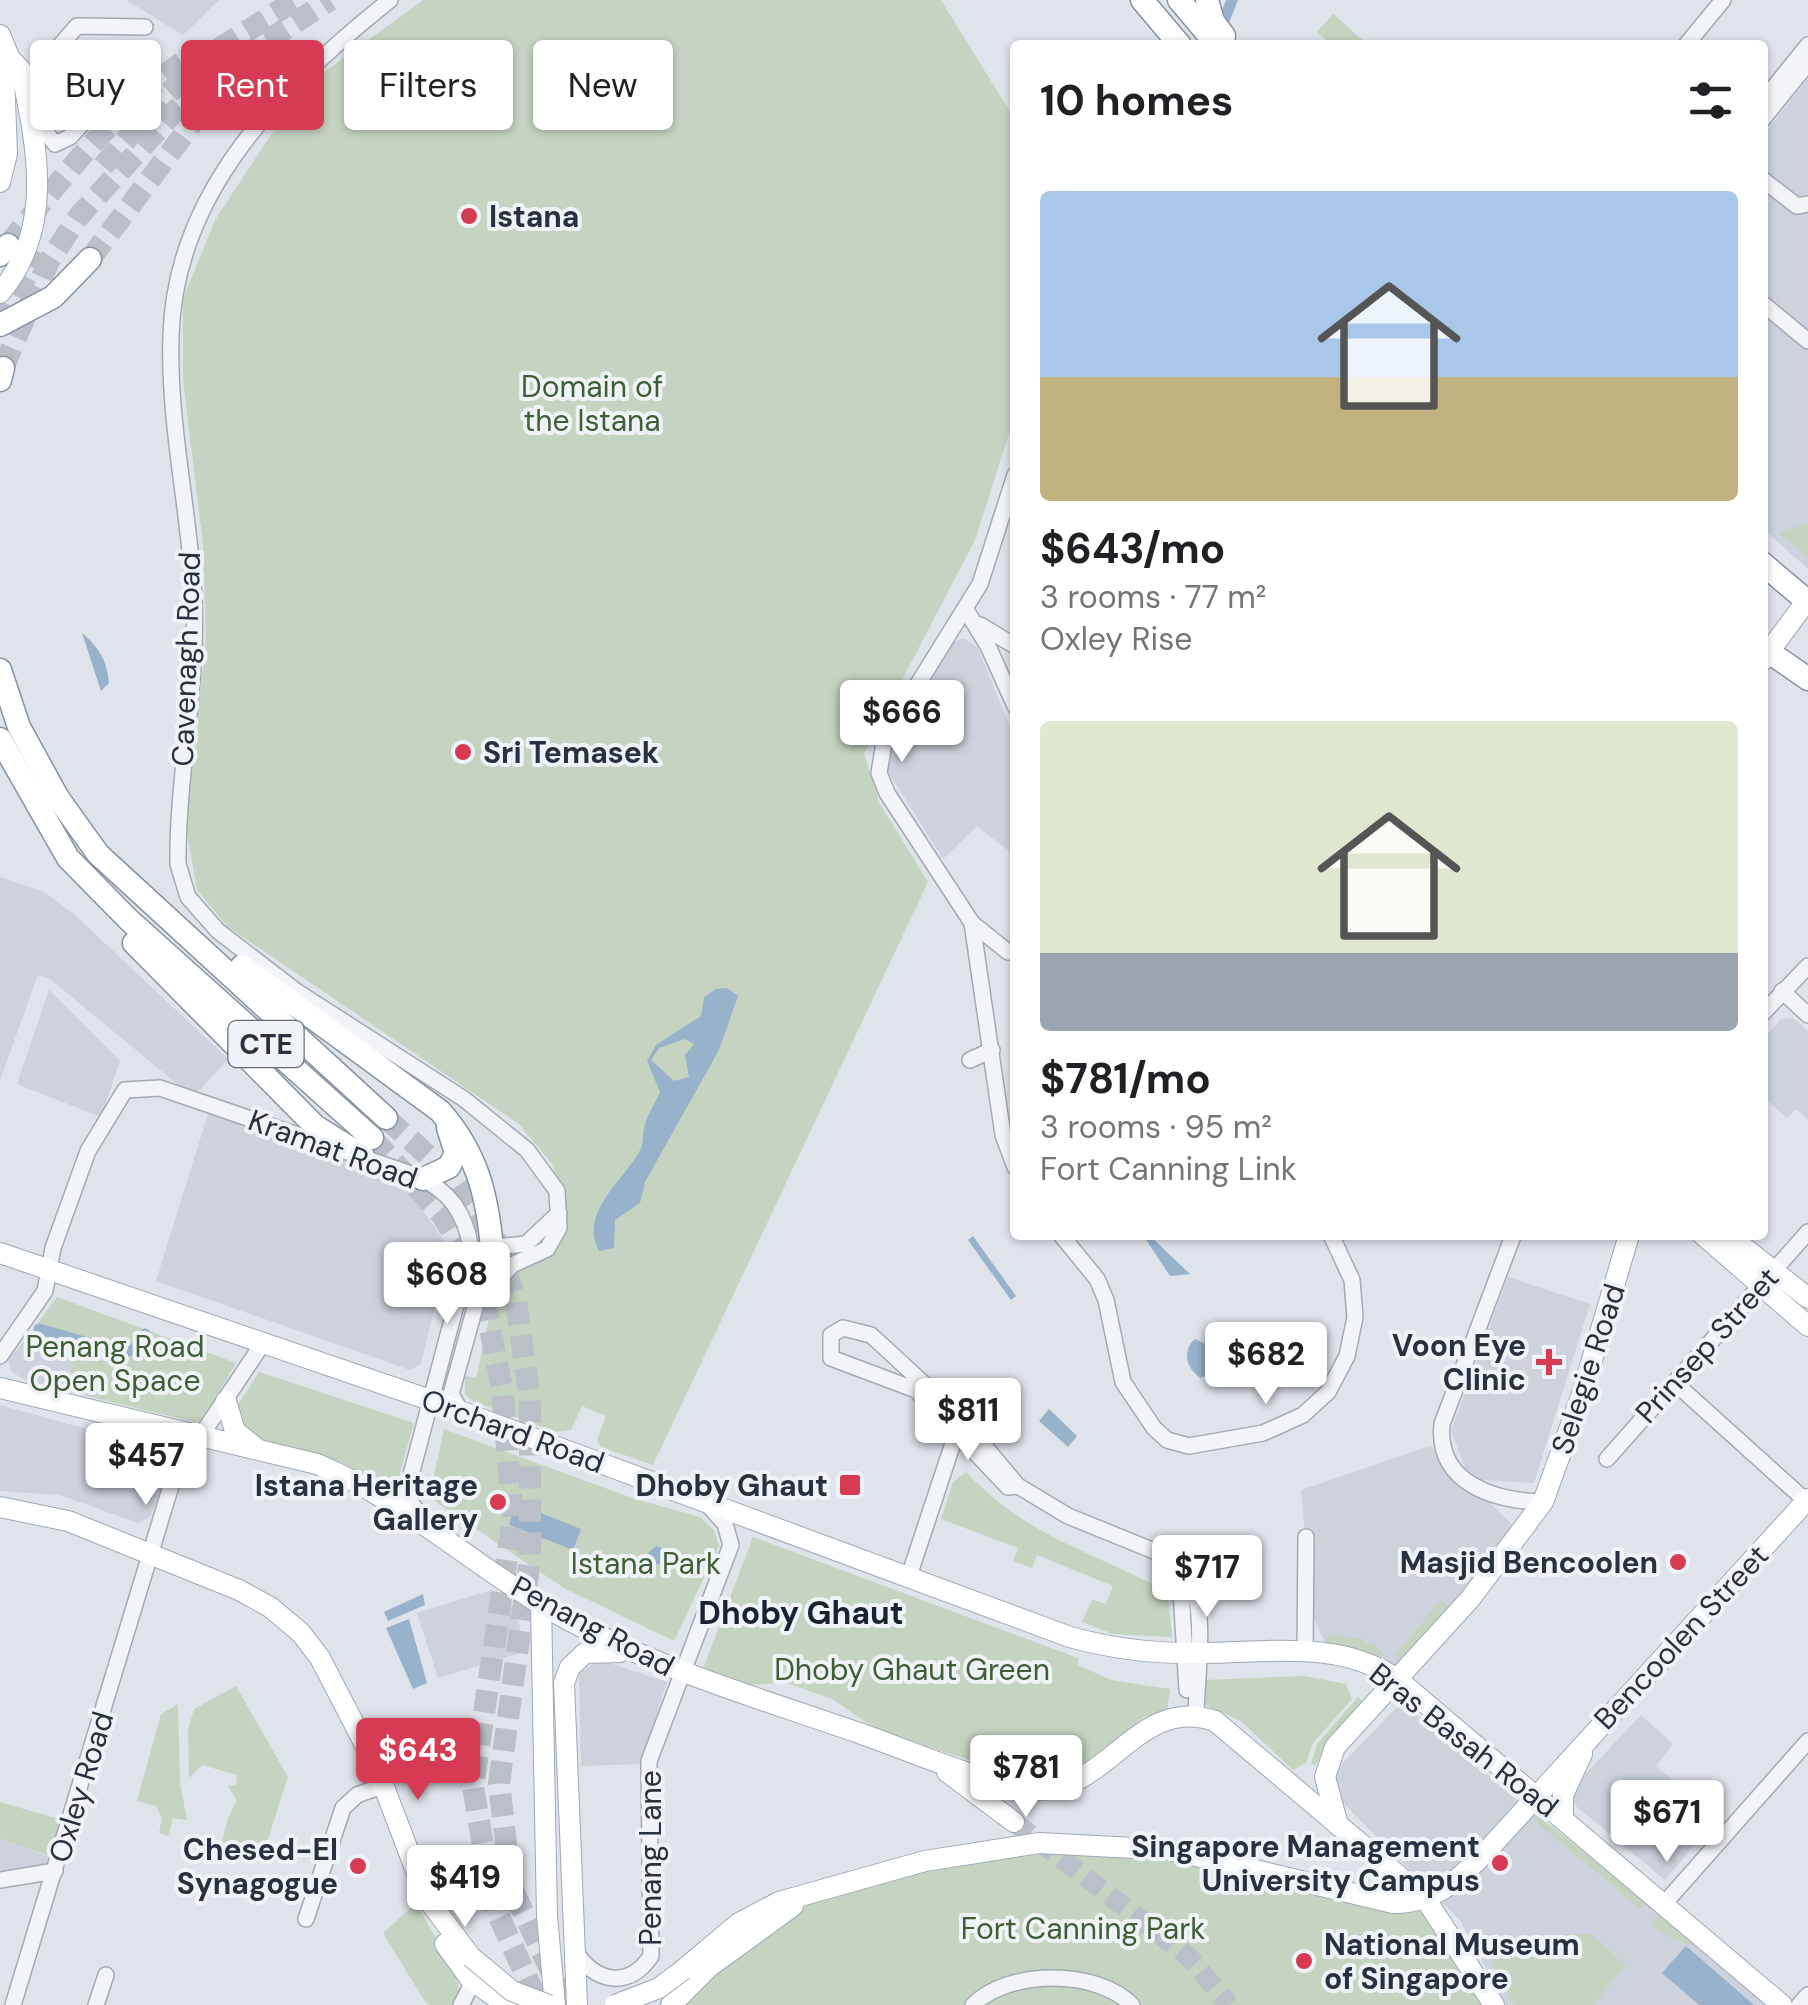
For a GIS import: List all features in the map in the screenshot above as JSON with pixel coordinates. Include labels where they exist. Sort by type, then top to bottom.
[{"type":"highway","points":[[1144,0],[1176,40]]},
{"type":"highway","points":[[1207,0],[1213,21],[1227,40]]},
{"type":"highway","points":[[1184,1],[1213,40]]},
{"type":"highway","points":[[0,325],[52,297],[90,260]]},
{"type":"highway","points":[[1768,568],[1808,601]]},
{"type":"highway","points":[[1768,656],[1808,679]]},
{"type":"highway","name":"CTE","points":[[0,670],[19,727],[75,824],[98,854],[212,954],[386,1118]]},
{"type":"highway","name":"CTE","points":[[0,739],[68,858],[368,1147]]},
{"type":"highway","points":[[212,954],[236,962],[440,1111],[463,1137],[484,1184],[479,1256]]},
{"type":"highway","points":[[423,1179],[448,1167],[456,1152],[440,1111]]},
{"type":"main road","points":[[1144,0],[1162,6],[1184,1],[1176,40]]},
{"type":"main road","points":[[0,34],[17,70],[39,179],[29,246],[0,293]]},
{"type":"main road","points":[[0,182],[17,70]]},
{"type":"main road","points":[[1768,650],[1808,601]]},
{"type":"main road","name":"Selegie Road","points":[[1543,1502],[1581,1397],[1627,1240]]},
{"type":"main road","points":[[1710,1240],[1767,1279],[1808,1298]]},
{"type":"main road","points":[[1732,1240],[1808,1326]]},
{"type":"main road","name":"Orchard Road","points":[[0,1253],[430,1400],[1070,1637],[1127,1650],[1192,1653]]},
{"type":"main road","name":"Penang Road","points":[[5,1392],[334,1471],[433,1531],[541,1604],[626,1651],[922,1757],[1026,1789],[1061,1787],[1097,1770],[1148,1725],[1191,1717]]},
{"type":"main road","points":[[226,1401],[235,1432],[260,1451]]},
{"type":"main road","name":"Bencoolen Street","points":[[1426,1898],[1455,1882],[1807,1500]]},
{"type":"main road","points":[[1338,1827],[1327,1794],[1329,1756],[1527,1527],[1543,1502]]},
{"type":"main road","points":[[0,1507],[68,1520],[150,1559],[254,1598],[308,1640],[385,1785],[438,1933],[473,1982],[507,2005]]},
{"type":"main road","points":[[541,1604],[555,1722],[577,2005]]},
{"type":"main road","points":[[426,1897],[471,1957],[512,1991],[552,2005],[548,1916],[555,1722],[564,1683],[575,1660],[594,1649],[626,1651]]},
{"type":"main road","name":"Bras Basah Road","points":[[1192,1653],[1305,1651],[1354,1658],[1397,1679],[1782,2005]]},
{"type":"main road","points":[[1191,1717],[1226,1728],[1426,1898],[1494,2005]]},
{"type":"main road","points":[[1563,1818],[1563,1794],[1587,1739]]},
{"type":"main road","points":[[922,1757],[968,1785],[1014,1822]]},
{"type":"main road","points":[[615,2005],[659,1988],[759,1910],[949,1856],[1054,1843],[1171,1850],[1394,1903],[1426,1898]]},
{"type":"main road","points":[[1328,1889],[1380,1892],[1392,1883],[1395,1871]]},
{"type":"main road","points":[[671,2005],[709,1967],[819,1890]]},
{"type":"street","name":"Cavenagh Road","points":[[390,0],[295,79],[262,114],[230,159],[182,266],[171,358],[194,605],[178,864],[195,909],[218,931],[296,991],[464,1099],[528,1150],[552,1180],[559,1213]]},
{"type":"street","points":[[1690,40],[1722,0]]},
{"type":"street","points":[[17,70],[77,26],[144,27]]},
{"type":"street","points":[[1768,95],[1808,45]]},
{"type":"street","points":[[1768,113],[1808,63]]},
{"type":"street","points":[[17,70],[30,94]]},
{"type":"street","points":[[17,70],[30,75]]},
{"type":"street","points":[[45,130],[55,144],[75,130]]},
{"type":"street","points":[[1768,183],[1804,205]]},
{"type":"street","points":[[1768,308],[1808,341]]},
{"type":"street","points":[[1010,492],[971,617],[885,737],[879,754],[879,774],[888,793],[972,923],[1010,953]]},
{"type":"street","points":[[971,617],[1010,643]]},
{"type":"street","points":[[971,617],[1010,694]]},
{"type":"street","points":[[1002,676],[1010,667]]},
{"type":"street","points":[[972,923],[1004,1135],[1010,1152]]},
{"type":"street","points":[[982,974],[988,954],[1010,955]]},
{"type":"street","points":[[1768,1007],[1806,968]]},
{"type":"street","points":[[1782,992],[1808,1015]]},
{"type":"street","points":[[970,1060],[992,1050]]},
{"type":"street","name":"Kramat Road","points":[[49,1268],[88,1151],[120,1094],[132,1087],[160,1088],[368,1147],[423,1179],[461,1211],[479,1256]]},
{"type":"street","points":[[479,1256],[526,1244],[559,1213]]},
{"type":"street","points":[[477,1302],[512,1265],[548,1249],[559,1228],[559,1213]]},
{"type":"street","name":"Prinsep Street","points":[[1606,1459],[1808,1232]]},
{"type":"street","points":[[1065,1240],[1103,1293],[1124,1382],[1154,1428],[1179,1444],[1201,1446],[1263,1433],[1303,1414],[1328,1392],[1347,1356],[1356,1317],[1352,1280],[1333,1240]]},
{"type":"street","points":[[1511,1240],[1441,1438],[1442,1450],[1453,1469],[1483,1491],[1511,1502],[1543,1502]]},
{"type":"street","points":[[479,1256],[512,1265]]},
{"type":"street","points":[[461,1412],[451,1394],[477,1302],[479,1256]]},
{"type":"street","points":[[433,1531],[409,1501],[407,1490],[430,1400],[479,1256]]},
{"type":"street","points":[[0,1356],[45,1291],[49,1268]]},
{"type":"street","points":[[1018,1486],[1016,1479],[871,1335],[843,1328],[831,1335],[828,1352],[836,1361],[908,1385],[959,1424],[1003,1484],[1018,1486],[1068,1516],[1147,1541],[1164,1555],[1181,1590],[1192,1653],[1191,1717]]},
{"type":"street","name":"Oxley Road","points":[[13,2005],[172,1498],[202,1438],[263,1343]]},
{"type":"street","points":[[1675,1382],[1807,1500]]},
{"type":"street","points":[[909,1576],[959,1424]]},
{"type":"street","points":[[947,1466],[966,1458],[982,1460]]},
{"type":"street","name":"Penang Lane","points":[[572,1947],[585,1967],[608,1980],[631,1976],[651,1956],[648,1769],[679,1672],[731,1545],[725,1524],[705,1502]]},
{"type":"street","points":[[1511,1502],[1527,1527]]},
{"type":"street","points":[[1305,1651],[1306,1537]]},
{"type":"street","points":[[1664,1904],[1808,1741]]},
{"type":"street","points":[[306,1919],[343,1808],[357,1795],[385,1785]]},
{"type":"street","points":[[0,1880],[56,1872]]},
{"type":"street","points":[[96,2005],[106,1975]]},
{"type":"street","points":[[973,2005],[1012,1984],[1082,1980],[1123,1996],[1132,2005]]},
{"type":"street","points":[[461,2005],[473,1982]]},
{"type":"street","points":[[1799,2005],[1808,1995]]},
{"type":"shaded area","points":[[126,0],[219,0],[183,35]]},
{"type":"shaded area","points":[[1808,78],[1808,569],[1768,533],[1768,129]]},
{"type":"shaded area","points":[[964,638],[978,648],[1010,728],[1010,852],[977,826],[943,859],[884,765],[884,752],[954,642]]},
{"type":"shaded area","points":[[0,877],[44,892],[75,915],[228,1059],[193,1097],[50,979],[38,975],[0,1080]]},
{"type":"shaded area","points":[[49,990],[120,1061],[101,1117],[17,1084]]},
{"type":"shaded area","points":[[1793,1018],[1808,1031],[1808,1120],[1796,1109],[1787,1118],[1768,1101],[1768,1033],[1781,1019]]},
{"type":"shaded area","points":[[212,1101],[404,1183],[449,1248],[421,1364],[410,1370],[156,1281]]},
{"type":"shaded area","points":[[1508,1277],[1590,1304],[1534,1483],[1469,1479],[1451,1430]]},
{"type":"shaded area","points":[[27,1338],[76,1352],[66,1391],[25,1380],[11,1371],[8,1359]]},
{"type":"shaded area","points":[[0,1405],[169,1452],[174,1462],[150,1517],[138,1523],[60,1495],[0,1491]]},
{"type":"shaded area","points":[[1430,1446],[1516,1528],[1411,1654],[1391,1668],[1350,1644],[1325,1642],[1313,1618],[1301,1490]]},
{"type":"shaded area","points":[[491,1590],[517,1610],[524,1652],[438,1678],[417,1613]]},
{"type":"shaded area","points":[[600,1660],[667,1682],[641,1764],[581,1766],[579,1672]]},
{"type":"shaded area","name":"Singapore Management University Campus","points":[[1404,1707],[1776,2005],[1506,2005],[1460,1920],[1342,1802],[1337,1791],[1336,1776],[1341,1765],[1396,1708]]},
{"type":"shaded area","points":[[1641,1715],[1673,1744],[1656,1766],[1718,1817],[1665,1880],[1577,1807],[1571,1797],[1576,1784]]},
{"type":"shaded area","points":[[0,1839],[55,1859],[52,1869],[0,1872]]},
{"type":"green space","name":"Domain of the Istana","points":[[423,0],[941,0],[1010,112],[1010,431],[975,540],[864,753],[880,804],[928,882],[653,1465],[601,1447],[597,1440],[606,1416],[582,1406],[571,1430],[555,1432],[473,1401],[465,1394],[465,1376],[476,1378],[505,1247],[537,1241],[562,1197],[552,1164],[519,1124],[228,927],[197,890],[186,827],[206,638],[203,545],[183,380],[183,299],[215,220],[274,130],[324,130],[324,72],[344,58],[344,130],[513,130],[513,40],[368,40]]},
{"type":"green space","points":[[1333,14],[1362,40],[1326,40],[1317,32]]},
{"type":"green space","points":[[1808,523],[1808,557],[1778,533]]},
{"type":"green space","name":"Penang Road Open Space","points":[[57,1297],[236,1363],[202,1421],[66,1391],[76,1352],[27,1338]]},
{"type":"green space","points":[[259,1372],[414,1423],[395,1490],[339,1461],[221,1432]]},
{"type":"green space","name":"Istana Park","points":[[444,1429],[635,1499],[700,1517],[714,1530],[719,1546],[674,1641],[564,1588],[436,1502],[432,1484]]},
{"type":"green space","points":[[966,1472],[1034,1527],[1160,1588],[1169,1603],[1172,1637],[1113,1634],[1082,1622],[1092,1599],[1106,1604],[1113,1586],[1037,1555],[1032,1568],[1013,1561],[1018,1548],[941,1519],[953,1482]]},
{"type":"green space","name":"Dhoby Ghaut Green","points":[[753,1537],[1078,1658],[1078,1665],[1111,1680],[1170,1689],[1167,1712],[1144,1717],[1078,1769],[1049,1777],[1020,1776],[880,1732],[832,1699],[787,1683],[747,1685],[703,1669]]},
{"type":"green space","points":[[1441,1600],[1452,1608],[1402,1658],[1395,1655]]},
{"type":"green space","points":[[1329,1634],[1364,1639],[1363,1643],[1373,1643],[1387,1657],[1325,1642]]},
{"type":"green space","points":[[1304,1676],[1346,1684],[1352,1699],[1313,1743],[1306,1763],[1293,1770],[1241,1721],[1203,1704],[1205,1680]]},
{"type":"green space","points":[[236,1686],[288,1777],[261,1861],[222,1860],[225,1829],[237,1801],[228,1786],[236,1785],[237,1775],[202,1765],[189,1778],[188,1729],[194,1709]]},
{"type":"green space","points":[[1358,1697],[1365,1703],[1326,1744],[1316,1765],[1311,1764],[1317,1744]]},
{"type":"green space","points":[[178,1704],[180,1783],[187,1820],[173,1818],[168,1836],[159,1833],[162,1818],[156,1806],[137,1801],[161,1714]]},
{"type":"green space","points":[[454,1722],[474,1723],[472,1771],[452,1770]]},
{"type":"green space","points":[[0,1802],[62,1820],[52,1857],[0,1839]]},
{"type":"green space","points":[[1537,1815],[1648,1902],[1641,1909],[1533,1820]]},
{"type":"green space","name":"Fort Canning Park","points":[[1070,1850],[1171,1857],[1416,1908],[1435,1925],[1487,2005],[679,2005],[799,1909],[863,1881],[1009,1853]]},
{"type":"green space","points":[[416,1903],[457,1977],[459,1991],[452,2005],[429,2005],[424,2000],[383,1933]]},
{"type":"green space","points":[[1661,1913],[1702,1946],[1675,1940],[1651,1924]]},
{"type":"green space","points":[[1592,1934],[1626,1966],[1593,2005],[1514,2005],[1490,1959],[1555,1935]]},
{"type":"water","points":[[82,633],[105,663],[109,683],[101,691]]},
{"type":"water","points":[[727,988],[738,996],[719,1050],[645,1182],[640,1203],[615,1220],[614,1248],[599,1251],[594,1237],[598,1210],[641,1149],[647,1119],[660,1092],[647,1061],[656,1045],[701,1016],[704,997],[716,989]],"holes":[[[685,1039],[694,1044],[685,1055],[689,1077],[674,1081],[651,1060],[659,1048]]]},
{"type":"water","points":[[973,1236],[1016,1296],[1011,1300],[968,1240]]},
{"type":"water","points":[[1146,1240],[1154,1240],[1190,1274],[1170,1276]]},
{"type":"water","points":[[1195,1339],[1206,1344],[1210,1358],[1207,1375],[1201,1378],[1188,1360],[1188,1349]]},
{"type":"water","points":[[1049,1409],[1077,1436],[1068,1447],[1039,1421]]},
{"type":"water","points":[[516,1503],[581,1529],[573,1550],[509,1525]]},
{"type":"water","points":[[656,1546],[673,1552],[678,1561],[672,1565],[651,1564],[644,1557]]},
{"type":"water","points":[[423,1594],[425,1605],[388,1621],[384,1612]]},
{"type":"water","points":[[409,1619],[427,1683],[413,1689],[386,1628]]},
{"type":"water","points":[[1686,1946],[1754,2005],[1699,2005],[1662,1973]]},
{"type":"waterway","points":[[1225,18],[1232,0]]},
{"type":"waterway","points":[[39,1329],[123,1353],[136,1348],[145,1334]]},
{"type":"tunnel","points":[[103,166],[162,99],[220,48],[296,0]]},
{"type":"tunnel","points":[[3,368],[49,261],[79,216],[177,109],[235,62],[330,0]]},
{"type":"tunnel","points":[[8,245],[118,117],[181,63]]},
{"type":"tunnel","points":[[90,259],[187,130]]},
{"type":"tunnel","points":[[0,325],[39,252]]},
{"type":"tunnel","points":[[386,1118],[453,1178],[496,1241],[516,1301],[530,1399],[530,1560],[499,1783],[511,1886],[567,2005]]},
{"type":"tunnel","points":[[372,1138],[442,1215],[467,1256],[485,1304],[502,1388],[513,1518],[473,1787],[493,1903],[539,2005]]},
{"type":"tunnel","points":[[1014,1822],[1188,1956],[1229,2005]]},
{"type":"place","name":"Istana","points":[[469,216]]},
{"type":"place","name":"Sri Temasek","points":[[463,752]]},
{"type":"place","name":"Voon Eye Clinic","points":[[1549,1362]]},
{"type":"place","name":"Dhoby Ghaut","points":[[850,1485]]},
{"type":"place","name":"Istana Heritage Gallery","points":[[498,1502]]},
{"type":"place","name":"Masjid Bencoolen","points":[[1678,1562]]},
{"type":"place","name":"Singapore Management University Campus","points":[[1500,1863]]},
{"type":"place","name":"Chesed-El Synagogue","points":[[358,1866]]},
{"type":"place","name":"National Museum of Singapore","points":[[1304,1961]]},
{"type":"district","name":"Dhoby Ghaut","points":[[801,1613]]}]
